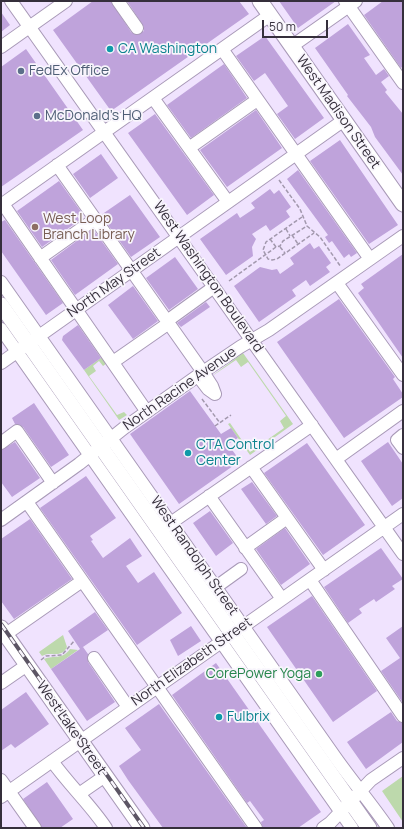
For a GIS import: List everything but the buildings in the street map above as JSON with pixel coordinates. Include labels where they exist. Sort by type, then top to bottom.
[{"type":"main road","name":"West Madison Street","points":[[260,1],[403,204]]},
{"type":"main road","name":"West Randolph Street","points":[[1,305],[233,634],[346,807],[369,828]]},
{"type":"main road","name":"West Lake Street","points":[[3,631],[34,662],[80,741],[142,828]]},
{"type":"street","name":"West Washington Boulevard","points":[[11,1],[403,554]]},
{"type":"street","points":[[1,47],[66,1]]},
{"type":"street","points":[[118,1],[137,28]]},
{"type":"street","points":[[292,46],[350,3],[403,83]]},
{"type":"street","points":[[147,412],[2,204],[270,15]]},
{"type":"street","points":[[222,50],[370,259]]},
{"type":"street","points":[[153,98],[228,202]]},
{"type":"street","points":[[189,148],[257,100]]},
{"type":"street","name":"North May Street","points":[[1,362],[344,120]]},
{"type":"street","points":[[57,165],[168,322],[201,374]]},
{"type":"street","points":[[40,258],[95,219]]},
{"type":"street","name":"North Racine Avenue","points":[[1,520],[147,412],[201,374],[269,330],[403,236]]},
{"type":"street","name":"West Randolph Street","points":[[1,282],[28,343]]},
{"type":"street","points":[[337,282],[403,375]]},
{"type":"street","points":[[113,362],[214,287]]},
{"type":"street","name":"West Randolph Street","points":[[1,329],[28,343]]},
{"type":"street","points":[[336,459],[403,411]]},
{"type":"street","points":[[160,531],[312,424]]},
{"type":"street","points":[[1,443],[17,431],[53,483]]},
{"type":"street","points":[[403,435],[397,440],[403,448]]},
{"type":"street","points":[[251,467],[324,570]]},
{"type":"street","points":[[209,496],[282,600]]},
{"type":"street","points":[[27,502],[256,828]]},
{"type":"street","name":"North Elizabeth Street","points":[[5,794],[403,514]]},
{"type":"street","points":[[245,548],[287,518]]},
{"type":"street","name":"West Randolph Street","points":[[160,531],[216,587],[233,634],[361,791],[388,828]]},
{"type":"street","points":[[216,587],[241,569]]},
{"type":"street","points":[[3,631],[82,580]]},
{"type":"street","points":[[310,580],[357,640],[403,716]]},
{"type":"street","points":[[94,658],[128,707]]},
{"type":"street","points":[[1,683],[34,662]]},
{"type":"street","points":[[323,828],[346,807],[371,780],[403,758]]},
{"type":"street","points":[[52,761],[65,779],[90,805],[106,828]]},
{"type":"street","points":[[79,794],[105,776]]},
{"type":"street","points":[[1,780],[5,794],[35,828]]},
{"type":"street","name":"West Randolph Street","points":[[346,807],[352,828]]},
{"type":"path","points":[[280,180],[300,209],[307,226],[320,238],[341,267]]},
{"type":"path","points":[[302,217],[270,239],[263,246],[265,256],[272,260],[314,233]]},
{"type":"path","points":[[229,281],[276,247],[280,246],[283,241],[291,235],[307,226]]},
{"type":"path","points":[[285,229],[298,244]]},
{"type":"path","points":[[270,239],[276,247]]},
{"type":"path","points":[[280,246],[285,253]]},
{"type":"path","points":[[199,394],[220,423]]},
{"type":"path","points":[[215,426],[230,415]]},
{"type":"path","points":[[34,662],[46,656],[62,655],[74,641]]},
{"type":"green space","points":[[243,353],[293,424],[250,455],[228,424],[230,423],[250,452],[284,428],[280,421],[286,416],[248,362],[241,367],[236,360],[209,378]]},
{"type":"green space","points":[[105,355],[110,361],[103,366],[99,361],[93,366],[96,371],[89,376],[117,415],[124,412],[127,415],[119,420],[84,370]]},
{"type":"green space","points":[[63,635],[67,647],[65,651],[59,654],[42,656],[39,652]]},
{"type":"green space","points":[[70,649],[78,650],[51,669],[44,659],[64,655]]},
{"type":"green space","points":[[403,776],[403,822],[382,791]]},
{"type":"railway","points":[[1,624],[144,828]]},
{"type":"place","name":"CA Washington","points":[[110,49]]},
{"type":"place","name":"FedEx Office","points":[[21,71]]},
{"type":"place","name":"McDonald’s HQ","points":[[37,116]]},
{"type":"place","name":"West Loop Branch Library","points":[[35,227]]},
{"type":"place","name":"CTA Control Center","points":[[188,453]]},
{"type":"place","name":"CorePower Yoga","points":[[319,674]]},
{"type":"place","name":"Fulbrix","points":[[219,717]]}]
